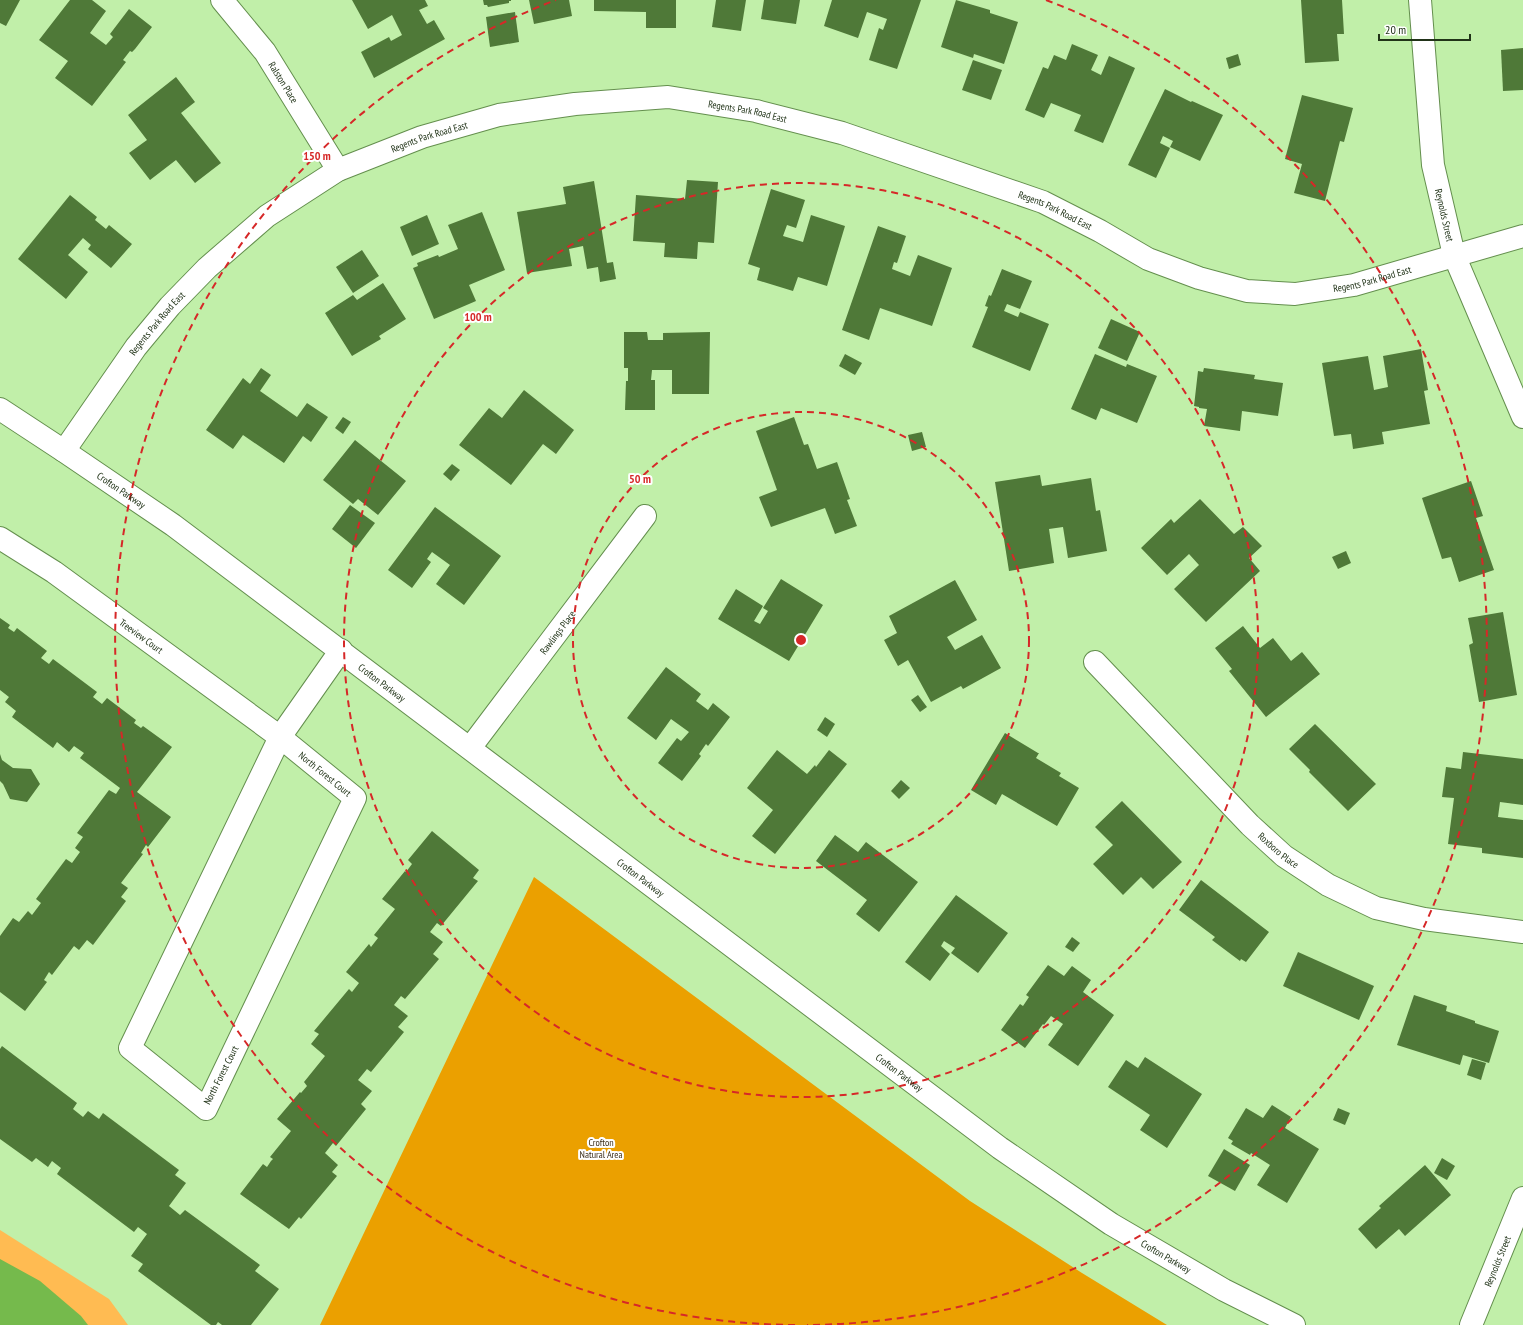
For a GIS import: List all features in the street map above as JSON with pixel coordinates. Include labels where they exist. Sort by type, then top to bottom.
[{"type":"street","name":"Ralston Place","points":[[222,0],[265,52],[338,170]]},
{"type":"street","name":"Reynolds Street","points":[[1420,0],[1433,165],[1454,255],[1523,417]]},
{"type":"street","name":"Regents Park Road East","points":[[64,450],[136,347],[170,306],[207,268],[266,216],[338,170],[422,137],[499,115],[575,104],[668,98],[756,112],[842,133],[1043,202],[1100,231],[1148,259],[1199,278],[1247,291],[1295,294],[1354,285],[1523,236]]},
{"type":"street","name":"Crofton Parkway","points":[[0,409],[64,450],[174,525],[1000,1148],[1111,1224],[1224,1290],[1294,1325]]},
{"type":"street","name":"Rawlings Place","points":[[470,748],[645,516]]},
{"type":"street","name":"Treeview Court","points":[[0,538],[54,572],[280,737]]},
{"type":"street","name":"North Forest Court","points":[[280,737],[355,798],[206,1109],[130,1048],[280,737],[341,650]]},
{"type":"street","name":"Roxboro Place","points":[[1095,662],[1250,825],[1284,856],[1328,885],[1376,908],[1424,919],[1523,932]]},
{"type":"street","name":"Reynolds Street","points":[[1471,1325],[1523,1198]]},
{"type":"shaded area","points":[[0,1230],[109,1299],[128,1325],[0,1325]]},
{"type":"shaded area","points":[[0,1259],[40,1281],[81,1316],[88,1325],[0,1325]]},
{"type":"green space","name":"Crofton Natural Area","points":[[534,877],[970,1201],[1082,1273],[1167,1325],[320,1325]]},
{"type":"building","points":[[0,0],[20,0],[6,26],[0,23]]},
{"type":"building","points":[[70,0],[92,0],[106,11],[90,33],[106,45],[113,37],[110,34],[129,9],[152,27],[135,49],[132,52],[130,51],[123,60],[126,62],[92,106],[55,78],[68,61],[39,40]]},
{"type":"building","points":[[352,0],[425,0],[428,6],[419,10],[427,24],[434,20],[445,39],[374,78],[361,52],[389,37],[391,41],[402,35],[392,15],[368,29]]},
{"type":"building","points":[[483,0],[511,1],[509,1],[509,3],[488,7],[487,5],[484,5]]},
{"type":"building","points":[[529,0],[569,0],[572,16],[534,24]]},
{"type":"building","points":[[594,0],[676,0],[676,28],[646,28],[646,12],[594,11]]},
{"type":"building","points":[[716,0],[746,0],[741,31],[712,27]]},
{"type":"building","points":[[764,0],[800,0],[796,24],[761,19]]},
{"type":"building","points":[[832,0],[921,0],[897,69],[869,60],[879,28],[883,30],[887,19],[867,12],[858,38],[824,26]]},
{"type":"building","points":[[956,0],[990,10],[990,13],[1018,22],[1004,64],[974,54],[973,58],[941,47]]},
{"type":"building","points":[[1301,0],[1342,0],[1344,34],[1337,34],[1339,61],[1305,63]]},
{"type":"building","points":[[515,12],[519,42],[490,47],[486,17]]},
{"type":"building","points":[[1072,44],[1098,55],[1091,70],[1101,75],[1109,56],[1135,68],[1103,143],[1074,131],[1081,115],[1051,103],[1044,118],[1025,110],[1043,67],[1048,69],[1054,55],[1066,60]]},
{"type":"building","points":[[1523,48],[1523,90],[1503,91],[1501,50]]},
{"type":"building","points":[[1238,54],[1241,65],[1229,69],[1226,58]]},
{"type":"building","points":[[973,60],[1002,70],[991,100],[962,90]]},
{"type":"building","points":[[176,77],[195,102],[181,113],[221,163],[195,183],[176,160],[150,180],[129,153],[147,140],[128,115]]},
{"type":"building","points":[[1165,89],[1191,102],[1192,101],[1223,115],[1200,161],[1170,147],[1173,141],[1163,136],[1160,143],[1170,148],[1156,178],[1128,165]]},
{"type":"building","points":[[1302,95],[1353,108],[1344,142],[1340,141],[1325,201],[1294,193],[1302,164],[1285,159]]},
{"type":"building","points":[[687,180],[718,182],[714,243],[698,242],[697,259],[664,257],[665,243],[633,241],[636,195],[685,199]]},
{"type":"building","points":[[594,181],[607,263],[613,262],[616,279],[600,282],[598,267],[587,269],[583,246],[569,249],[572,266],[527,273],[517,212],[566,204],[563,187]]},
{"type":"building","points":[[771,189],[805,200],[796,228],[787,225],[783,236],[803,242],[811,215],[845,226],[827,286],[798,277],[793,291],[757,280],[760,268],[748,264]]},
{"type":"building","points":[[70,195],[97,217],[95,220],[106,229],[109,225],[132,244],[111,268],[88,249],[91,245],[83,238],[68,255],[88,272],[66,299],[18,259]]},
{"type":"building","points":[[482,212],[505,270],[469,285],[476,301],[434,319],[413,268],[418,266],[417,263],[438,255],[439,257],[458,249],[448,225]]},
{"type":"building","points":[[427,215],[439,244],[412,256],[400,227]]},
{"type":"building","points":[[878,226],[906,236],[897,263],[894,262],[892,269],[910,276],[918,255],[952,268],[932,326],[880,308],[869,340],[842,330]]},
{"type":"building","points":[[362,250],[379,276],[353,293],[336,267]]},
{"type":"building","points":[[1002,269],[1032,281],[1020,309],[1007,304],[1004,311],[1018,317],[1020,312],[1049,324],[1030,371],[972,347],[988,307],[985,306],[989,295],[991,296]]},
{"type":"building","points":[[383,283],[406,319],[379,336],[381,339],[352,356],[325,313],[353,295],[357,300]]},
{"type":"building","points":[[1111,319],[1140,332],[1127,361],[1098,348]]},
{"type":"building","points":[[624,332],[647,332],[648,340],[663,340],[663,333],[710,332],[709,394],[672,394],[672,370],[652,370],[651,380],[655,380],[655,410],[625,410],[628,368],[624,368]]},
{"type":"building","points":[[1421,349],[1428,390],[1424,391],[1430,424],[1382,432],[1384,444],[1353,449],[1351,434],[1334,436],[1322,363],[1368,356],[1374,390],[1388,387],[1383,356]]},
{"type":"building","points":[[845,354],[862,363],[855,375],[839,366]]},
{"type":"building","points":[[1095,354],[1126,367],[1127,364],[1157,376],[1137,423],[1101,408],[1096,420],[1071,409]]},
{"type":"building","points":[[261,368],[271,375],[260,391],[297,417],[307,403],[328,417],[311,442],[303,436],[284,463],[243,435],[233,449],[206,430],[243,378],[250,384]]},
{"type":"building","points":[[1204,368],[1255,375],[1254,379],[1283,383],[1278,416],[1242,411],[1240,431],[1204,426],[1207,409],[1194,406],[1198,371],[1203,372]]},
{"type":"building","points":[[524,390],[574,430],[556,454],[543,444],[511,485],[459,445],[489,408],[502,418]]},
{"type":"building","points":[[343,417],[351,422],[343,434],[335,428]]},
{"type":"building","points":[[794,417],[804,445],[808,444],[817,469],[837,462],[850,499],[847,500],[857,526],[835,534],[825,508],[771,527],[759,497],[777,490],[756,431]]},
{"type":"building","points":[[922,432],[926,447],[912,451],[908,435]]},
{"type":"building","points":[[355,440],[406,481],[378,515],[358,499],[353,504],[323,480]]},
{"type":"building","points":[[452,464],[460,470],[451,481],[443,474]]},
{"type":"building","points":[[1040,475],[1042,486],[1091,478],[1096,511],[1100,510],[1107,551],[1068,558],[1063,527],[1049,529],[1054,563],[1009,571],[995,482]]},
{"type":"building","points":[[1471,481],[1483,516],[1476,518],[1494,570],[1459,582],[1451,557],[1442,559],[1422,498]]},
{"type":"building","points":[[1200,499],[1234,534],[1243,527],[1262,546],[1249,558],[1260,571],[1206,622],[1174,589],[1199,565],[1189,554],[1167,575],[1141,548],[1171,519],[1174,523]]},
{"type":"building","points":[[350,505],[375,523],[356,548],[332,529]]},
{"type":"building","points":[[435,507],[501,556],[464,605],[436,584],[450,565],[432,552],[427,559],[431,562],[412,588],[388,570]]},
{"type":"building","points":[[1346,551],[1351,563],[1338,569],[1332,557]]},
{"type":"building","points":[[781,579],[823,605],[789,661],[718,619],[736,589],[763,606],[754,621],[760,624],[768,611],[763,608]]},
{"type":"building","points":[[955,580],[977,620],[947,637],[955,650],[982,635],[1001,668],[963,689],[961,686],[931,702],[908,660],[898,666],[884,640],[897,633],[889,616]]},
{"type":"building","points":[[1503,612],[1517,695],[1479,702],[1469,645],[1473,643],[1468,618]]},
{"type":"building","points":[[0,618],[10,625],[8,628],[14,632],[17,628],[47,651],[41,658],[49,664],[53,659],[97,692],[93,697],[102,704],[107,698],[136,720],[134,723],[141,728],[143,726],[172,747],[137,792],[171,817],[148,847],[146,845],[141,853],[143,854],[121,883],[128,888],[121,897],[126,901],[93,945],[87,940],[79,950],[74,946],[52,975],[49,972],[44,980],[47,982],[25,1011],[0,992],[0,936],[13,918],[19,922],[28,911],[32,915],[41,903],[36,899],[66,859],[72,863],[80,852],[75,848],[83,837],[77,833],[109,790],[116,794],[120,788],[80,758],[84,753],[74,746],[69,752],[57,742],[53,748],[12,717],[16,711],[5,702],[9,697],[0,690]]},
{"type":"building","points":[[1243,626],[1260,648],[1273,638],[1291,661],[1302,652],[1320,674],[1266,717],[1229,671],[1232,669],[1215,648]]},
{"type":"building","points":[[666,667],[701,694],[696,701],[708,710],[713,703],[730,717],[708,746],[706,744],[699,754],[701,756],[682,781],[658,763],[677,738],[681,741],[689,732],[671,719],[656,740],[627,718]]},
{"type":"building","points":[[918,695],[927,707],[920,712],[911,700]]},
{"type":"building","points":[[825,717],[835,724],[827,737],[817,730]]},
{"type":"building","points":[[1315,724],[1376,784],[1348,811],[1309,772],[1310,770],[1289,749]]},
{"type":"building","points":[[1005,733],[1039,753],[1036,758],[1061,773],[1059,776],[1079,788],[1057,826],[1002,794],[996,805],[971,790]]},
{"type":"building","points":[[777,750],[807,774],[815,765],[816,767],[829,750],[847,764],[775,854],[752,836],[773,810],[747,788]]},
{"type":"building","points":[[1463,752],[1523,759],[1523,805],[1500,802],[1498,817],[1523,820],[1523,858],[1482,853],[1482,848],[1448,844],[1454,798],[1442,797],[1446,767],[1461,769]]},
{"type":"building","points":[[0,754],[2,760],[13,768],[31,769],[40,784],[27,802],[10,799],[0,781]]},
{"type":"building","points":[[901,780],[910,788],[899,799],[891,791]]},
{"type":"building","points":[[1122,801],[1182,862],[1153,889],[1141,877],[1123,895],[1093,864],[1113,845],[1095,827]]},
{"type":"building","points":[[432,831],[479,870],[473,878],[478,881],[441,926],[437,923],[430,932],[443,942],[433,954],[439,959],[405,999],[401,996],[394,1005],[408,1016],[398,1027],[404,1032],[371,1072],[367,1069],[358,1080],[372,1091],[361,1104],[366,1109],[336,1146],[333,1143],[325,1153],[338,1165],[332,1172],[337,1176],[301,1219],[299,1217],[289,1229],[240,1194],[263,1164],[267,1167],[273,1159],[270,1157],[291,1131],[277,1119],[307,1086],[304,1082],[325,1056],[311,1044],[319,1034],[314,1031],[349,989],[352,992],[359,983],[346,972],[369,944],[371,947],[378,938],[374,935],[395,909],[382,899],[412,864],[408,860]]},
{"type":"building","points":[[835,835],[858,852],[866,842],[918,882],[879,932],[856,914],[867,900],[816,861]]},
{"type":"building","points":[[1201,880],[1269,932],[1246,962],[1241,959],[1240,961],[1212,940],[1215,937],[1179,910]]},
{"type":"building","points":[[956,895],[1008,933],[978,973],[951,953],[955,948],[944,941],[941,946],[950,954],[930,981],[905,962]]},
{"type":"building","points":[[1072,937],[1080,943],[1073,952],[1065,947]]},
{"type":"building","points":[[1298,952],[1374,986],[1359,1020],[1283,986]]},
{"type":"building","points":[[1048,965],[1064,976],[1072,966],[1091,980],[1083,992],[1114,1015],[1078,1066],[1048,1045],[1063,1024],[1051,1016],[1025,1048],[1001,1030],[1020,1004],[1023,1006],[1029,997],[1026,995]]},
{"type":"building","points":[[1414,995],[1447,1006],[1446,1011],[1499,1031],[1489,1063],[1463,1055],[1460,1065],[1397,1045]]},
{"type":"building","points":[[2,1046],[77,1103],[73,1109],[83,1117],[88,1111],[99,1119],[103,1113],[179,1170],[175,1175],[186,1183],[169,1206],[180,1215],[185,1210],[260,1265],[255,1271],[279,1289],[251,1325],[222,1325],[218,1322],[216,1325],[211,1325],[138,1271],[143,1264],[131,1256],[147,1234],[138,1227],[134,1232],[57,1174],[61,1168],[52,1161],[48,1167],[36,1158],[32,1162],[0,1139],[0,1049]]},
{"type":"building","points":[[1145,1057],[1202,1094],[1167,1148],[1140,1130],[1150,1115],[1108,1087],[1126,1060],[1138,1068]]},
{"type":"building","points":[[1472,1059],[1486,1063],[1481,1080],[1467,1075]]},
{"type":"building","points":[[1272,1105],[1291,1117],[1285,1128],[1319,1149],[1287,1203],[1257,1185],[1270,1165],[1251,1153],[1250,1155],[1231,1144],[1233,1141],[1228,1138],[1246,1108],[1263,1118]]},
{"type":"building","points":[[1338,1108],[1350,1113],[1345,1125],[1333,1120]]},
{"type":"building","points":[[1224,1149],[1250,1165],[1235,1191],[1208,1176]]},
{"type":"building","points":[[1442,1158],[1455,1166],[1447,1180],[1434,1173]]},
{"type":"building","points":[[1425,1165],[1451,1195],[1405,1236],[1399,1229],[1376,1249],[1358,1229],[1381,1208],[1379,1206]]}]
